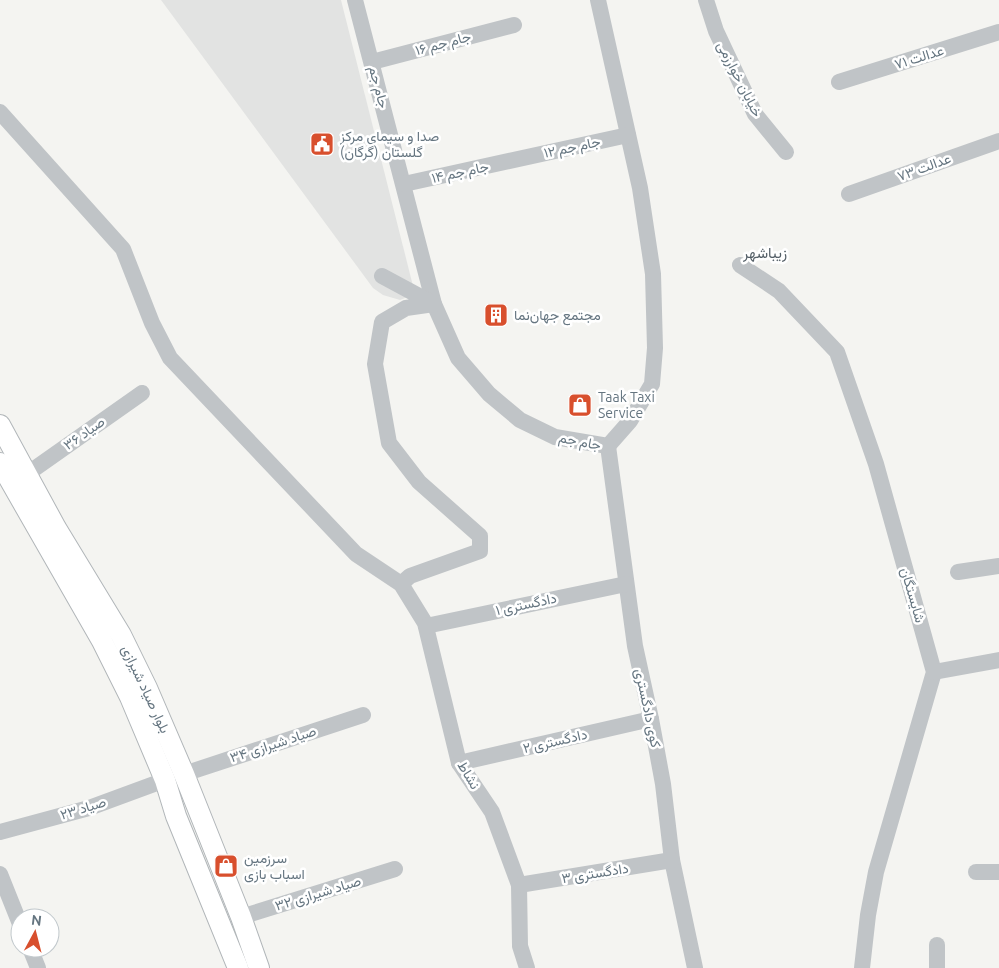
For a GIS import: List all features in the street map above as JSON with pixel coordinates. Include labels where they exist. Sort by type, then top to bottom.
[{"type":"main road","name":"بلوار صیاد شیرازی","points":[[0,425],[27,474],[49,534],[130,698],[165,780],[176,816],[238,968]]},
{"type":"main road","name":"بلوار صیاد شیرازی","points":[[0,463],[121,635],[152,698],[184,774],[259,968]]},
{"type":"street","name":"جام جم","points":[[355,0],[434,304],[458,358],[489,394],[520,420],[555,437],[608,446],[630,420],[652,384],[655,348],[653,274],[640,188],[598,0]]},
{"type":"street","name":"خیابان خوارزمی","points":[[706,0],[716,31],[755,114],[786,152]]},
{"type":"street","name":"۱۶ جام جم","points":[[372,62],[514,25]]},
{"type":"street","name":"عدالت ۷۱","points":[[839,82],[999,32]]},
{"type":"street","points":[[0,112],[122,248],[152,323],[170,358],[356,554],[401,584],[410,576],[480,551],[480,536],[419,482],[390,443],[388,434],[375,364],[382,322],[406,308],[434,304]]},
{"type":"street","name":"۱۲ جام جم","points":[[516,159],[628,135]]},
{"type":"street","name":"عدالت ۷۳","points":[[849,194],[999,140]]},
{"type":"street","name":"۱۴ جام جم","points":[[404,184],[516,159]]},
{"type":"street","name":"شایستگان","points":[[740,265],[779,291],[837,352],[876,464],[934,672]]},
{"type":"street","points":[[382,276],[434,304]]},
{"type":"street","name":"صیاد ۳۶","points":[[27,474],[142,393]]},
{"type":"street","name":"کوی دادگستری","points":[[608,446],[635,646],[652,719],[663,784],[672,860],[695,968]]},
{"type":"street","points":[[958,572],[999,566]]},
{"type":"street","name":"نشاط","points":[[401,584],[426,626],[459,763],[492,812],[518,885],[520,946],[527,968]]},
{"type":"street","name":"دادگستری ۱","points":[[426,626],[626,584]]},
{"type":"street","points":[[862,968],[868,915],[876,872],[934,672],[999,660]]},
{"type":"street","name":"صیاد شیرازی ۳۴","points":[[184,774],[363,715]]},
{"type":"street","name":"دادگستری ۲","points":[[459,763],[652,719]]},
{"type":"street","name":"صیاد ۲۳","points":[[0,832],[89,808],[165,780]]},
{"type":"street","name":"دادگستری ۳","points":[[518,885],[672,860]]},
{"type":"street","name":"صیاد شیرازی ۳۲","points":[[240,917],[395,869]]},
{"type":"street","points":[[976,872],[999,872]]},
{"type":"street","points":[[2,884],[13,908]]},
{"type":"street","points":[[936,945],[937,968]]},
{"type":"shaded area","name":"صدا و سیمای مرکز گلستان (گرگان)","points":[[161,0],[341,0],[415,294],[400,300],[383,295],[373,288]]},
{"type":"place","name":"صدا و سیمای مرکز گلستان (گرگان)","points":[[322,144]]},
{"type":"place","name":"مجتمع جهان‌نما","points":[[496,315]]},
{"type":"place","name":"Taak Taxi Service","points":[[580,405]]},
{"type":"place","name":"سرزمین اسباب بازی","points":[[226,866]]},
{"type":"district","name":"زیباشهر","points":[[765,252]]}]
